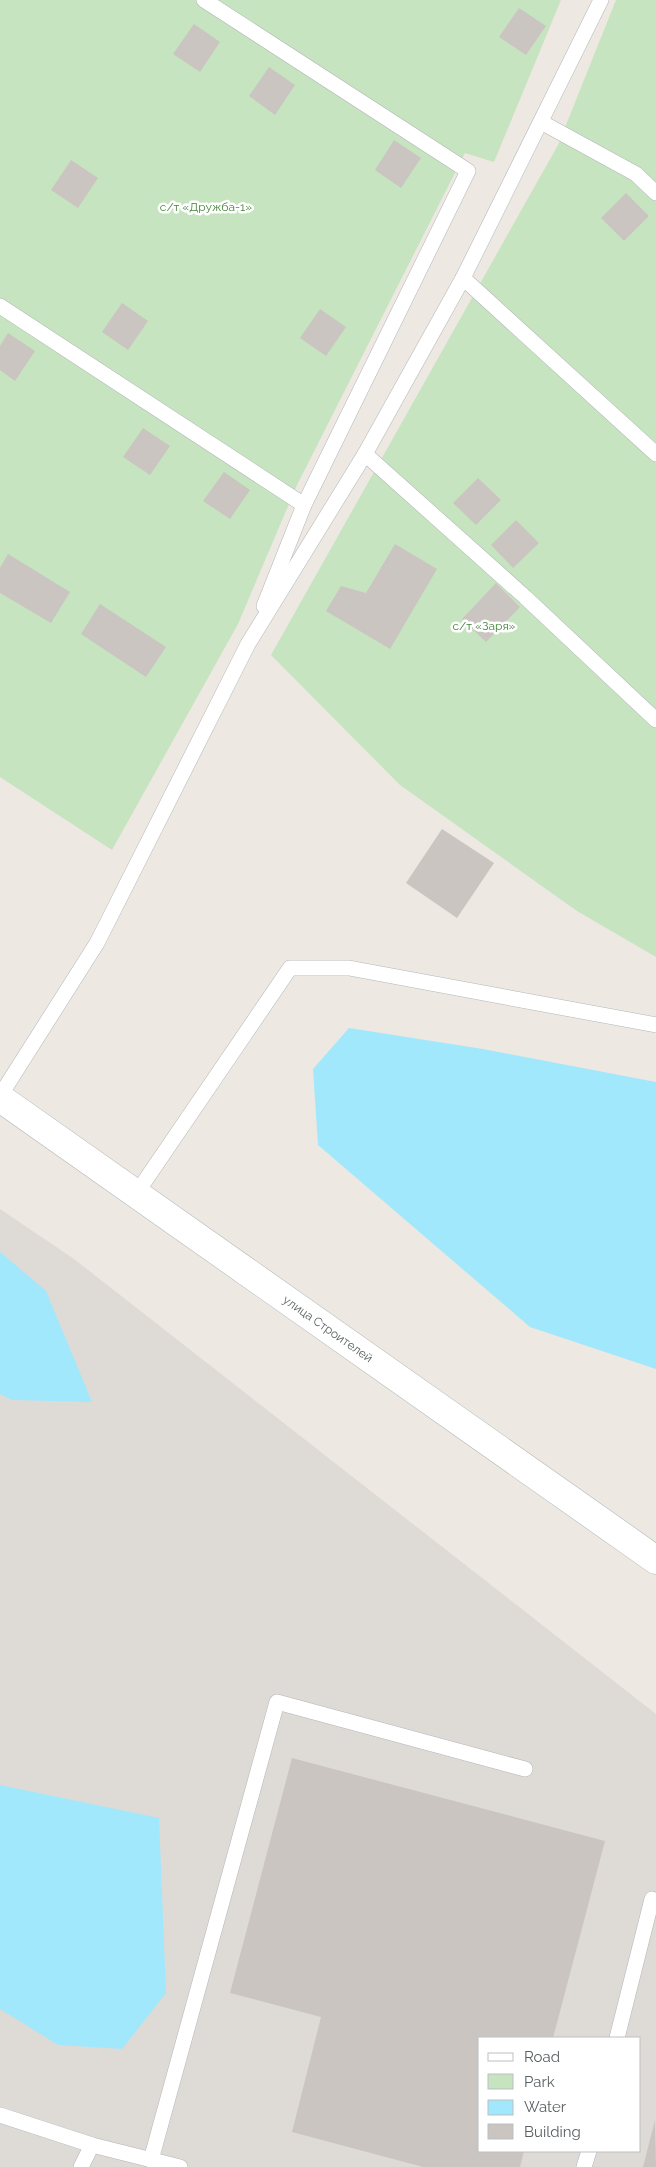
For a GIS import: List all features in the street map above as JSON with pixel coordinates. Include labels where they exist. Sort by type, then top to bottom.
[{"type":"main road","name":"улица Строителей","points":[[0,1097],[656,1560]]},
{"type":"lane","points":[[0,1097],[97,943],[248,644],[304,505],[468,172],[204,0]]},
{"type":"lane","points":[[248,644],[366,454],[463,278],[601,0]]},
{"type":"lane","points":[[541,122],[636,174],[656,192]]},
{"type":"lane","points":[[463,278],[656,454]]},
{"type":"lane","points":[[0,306],[304,505]]},
{"type":"lane","points":[[366,454],[525,596],[656,720]]},
{"type":"lane","points":[[136,1194],[290,968],[349,968],[656,1025]]},
{"type":"lane","points":[[151,2160],[276,1702],[525,1769]]},
{"type":"lane","points":[[617,2037],[652,1899]]},
{"type":"lane","points":[[0,2115],[92,2145],[180,2167]]},
{"type":"lane","points":[[81,2167],[92,2145]]},
{"type":"lane","points":[[584,2167],[589,2152]]},
{"type":"shaded area","points":[[0,1209],[74,1259],[656,1714],[656,2167],[0,2167]]},
{"type":"green space","name":"с/т «Дружба-1»","points":[[0,0],[561,0],[494,162],[465,153],[297,485],[238,624],[112,850],[0,777]]},
{"type":"green space","name":"с/т «Заря»","points":[[616,0],[656,0],[656,957],[577,911],[400,785],[271,655],[558,145]]},
{"type":"water","points":[[349,1028],[483,1049],[656,1082],[656,1369],[530,1327],[318,1145],[313,1069]]},
{"type":"water","points":[[0,1252],[46,1291],[92,1402],[12,1400],[0,1394]]},
{"type":"water","points":[[0,1785],[159,1818],[166,1993],[122,2049],[58,2045],[0,2009]]},
{"type":"building","points":[[519,8],[546,26],[526,55],[499,37]]},
{"type":"building","points":[[194,24],[220,42],[200,72],[173,54]]},
{"type":"building","points":[[269,67],[295,85],[275,115],[249,96]]},
{"type":"building","points":[[394,140],[421,158],[401,188],[375,170]]},
{"type":"building","points":[[71,160],[98,178],[78,208],[51,190]]},
{"type":"building","points":[[626,193],[649,216],[624,241],[601,218]]},
{"type":"building","points":[[122,303],[148,321],[128,350],[102,332]]},
{"type":"building","points":[[320,309],[346,327],[326,356],[300,338]]},
{"type":"building","points":[[8,333],[35,351],[15,381],[0,370],[0,346]]},
{"type":"building","points":[[143,428],[170,446],[150,475],[123,457]]},
{"type":"building","points":[[224,472],[250,490],[230,519],[203,501]]},
{"type":"building","points":[[478,478],[501,500],[476,525],[453,503]]},
{"type":"building","points":[[516,520],[539,543],[513,568],[491,545]]},
{"type":"building","points":[[395,544],[437,569],[390,649],[326,611],[341,586],[366,593]]},
{"type":"building","points":[[8,554],[70,592],[51,623],[0,593],[0,568]]},
{"type":"building","points":[[496,583],[520,607],[486,642],[462,619]]},
{"type":"building","points":[[100,604],[166,647],[146,677],[81,634]]},
{"type":"building","points":[[442,829],[494,863],[457,918],[406,883]]},
{"type":"building","points":[[292,1758],[605,1841],[553,2037],[478,2037],[478,2152],[524,2152],[520,2167],[423,2167],[292,2132],[321,2017],[230,1993]]},
{"type":"building","points":[[655,2120],[656,2167],[643,2167]]}]
